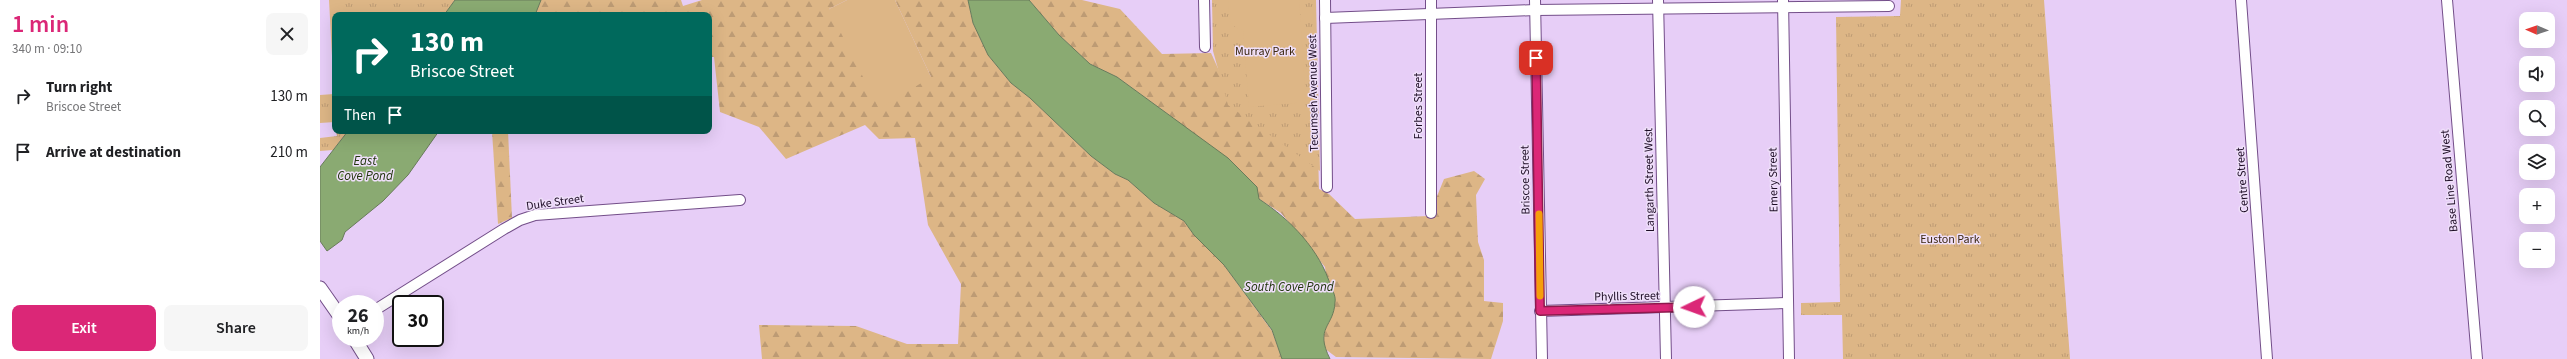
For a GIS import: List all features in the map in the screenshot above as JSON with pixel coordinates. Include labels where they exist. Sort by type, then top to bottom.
[{"type":"main road","points":[[320,288],[332,305]]},
{"type":"main road","points":[[360,347],[367,359]]},
{"type":"street","points":[[1204,0],[1205,48]]},
{"type":"street","name":"Tecumseh Avenue West","points":[[1325,0],[1327,186]]},
{"type":"street","name":"Forbes Street","points":[[1431,0],[1431,213]]},
{"type":"street","name":"Centre Street","points":[[2241,0],[2268,359]]},
{"type":"street","name":"Base Line Road West","points":[[2447,0],[2477,359]]},
{"type":"street","points":[[1325,18],[1432,14],[1535,5],[1658,5],[1733,9],[1783,3],[1890,6]]},
{"type":"street","name":"Emery Street","points":[[1783,3],[1789,359]]},
{"type":"street","name":"Briscoe Street","points":[[1535,5],[1542,359]]},
{"type":"street","name":"Langarth Street West","points":[[1658,5],[1666,359]]},
{"type":"street","name":"Duke Street","points":[[384,304],[504,229],[528,218],[560,213],[740,200]]},
{"type":"street","name":"Phyllis Street","points":[[1540,311],[1787,303]]},
{"type":"green space","points":[[329,0],[455,0],[446,12],[332,12],[332,56]]},
{"type":"green space","points":[[541,0],[681,0],[683,6],[702,0],[847,0],[829,9],[931,77],[895,0],[968,0],[973,23],[988,55],[1011,83],[1030,98],[1091,156],[1115,174],[1128,180],[1154,203],[1184,221],[1194,235],[1224,265],[1272,331],[1282,359],[762,359],[759,325],[856,326],[907,344],[958,344],[961,284],[928,225],[915,138],[879,139],[865,125],[786,159],[759,127],[720,112],[714,57],[712,57],[712,12],[536,12]]},
{"type":"green space","points":[[847,0],[895,0],[931,77],[879,109],[829,9]]},
{"type":"green space","points":[[1029,0],[1082,0],[1120,9],[1162,54],[1211,53],[1221,75],[1318,151],[1319,189],[1329,194],[1355,219],[1429,216],[1444,179],[1474,171],[1485,179],[1476,195],[1478,242],[1484,260],[1484,301],[1503,303],[1503,321],[1491,359],[1336,357],[1324,348],[1324,327],[1331,318],[1325,267],[1281,213],[1259,199],[1173,118],[1117,77],[1090,64],[1059,35]]},
{"type":"green space","name":"Murray Park","points":[[1212,0],[1316,0],[1320,171],[1228,105],[1213,51]]},
{"type":"green space","points":[[1229,0],[1299,0],[1306,102],[1249,107],[1243,30],[1234,26],[1230,19]]},
{"type":"green space","name":"Euston Park","points":[[1901,0],[2044,0],[2070,359],[1843,359],[1842,315],[1801,315],[1801,303],[1840,302],[1836,17],[1900,16]]},
{"type":"green space","points":[[332,94],[332,122],[320,123],[320,95]]},
{"type":"green space","points":[[337,134],[346,134],[333,150],[320,151],[320,138],[337,136]]},
{"type":"green space","points":[[492,134],[508,134],[512,218],[498,224]]},
{"type":"water","points":[[455,0],[541,0],[536,12],[446,12]]},
{"type":"water","name":"South Cove Pond","points":[[968,0],[1029,0],[1059,35],[1090,64],[1117,77],[1228,158],[1257,187],[1259,199],[1293,226],[1312,248],[1320,261],[1335,298],[1332,317],[1324,333],[1324,340],[1330,359],[1282,359],[1272,330],[1224,265],[1194,235],[1184,221],[1154,203],[1128,180],[1115,174],[1091,156],[1030,98],[1011,83],[988,55],[973,23]]},
{"type":"water","name":"East Cove Pond","points":[[346,134],[437,134],[408,175],[383,201],[345,232],[342,240],[327,251],[320,241],[320,167]]},
{"type":"slow traffic","points":[[1539,214],[1540,296]]},
{"type":"route","points":[[1536,58],[1540,311],[1694,307]]}]
